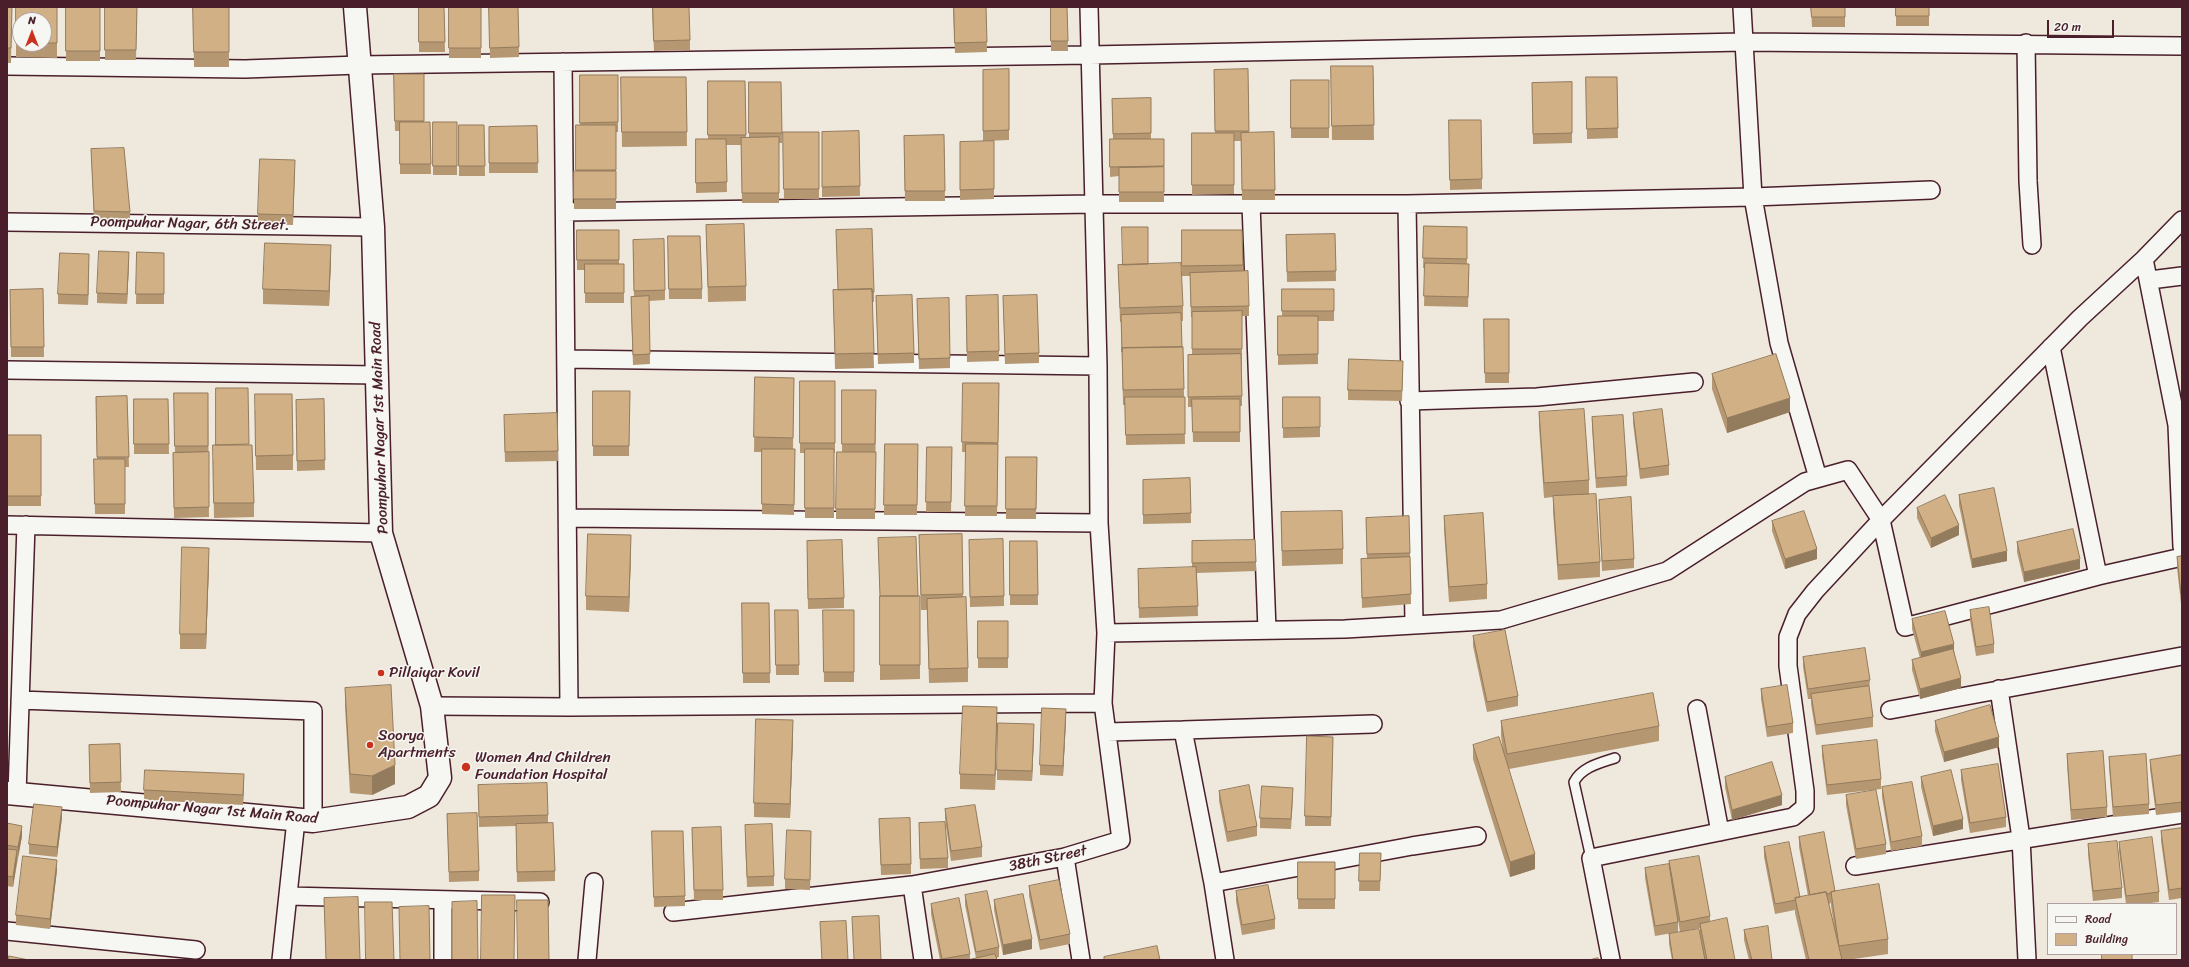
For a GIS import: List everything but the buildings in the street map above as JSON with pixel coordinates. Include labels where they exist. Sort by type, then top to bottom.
[{"type":"main road","name":"Poompuhar Nagar 1st Main Road","points":[[12,793],[305,821],[408,807],[429,796],[440,778],[432,706],[382,533],[379,375],[373,227],[355,7]]},
{"type":"street","name":"38th Street","points":[[674,912],[912,885],[1065,857],[1121,840],[1103,704],[1106,633],[1099,523],[1098,366],[1089,7]]},
{"type":"street","points":[[1742,7],[1753,197],[1779,343],[1818,478]]},
{"type":"street","points":[[7,66],[245,69],[359,65],[1090,55],[1744,42],[2182,46]]},
{"type":"street","points":[[2026,44],[2028,181],[2032,245]]},
{"type":"street","points":[[563,62],[569,707]]},
{"type":"street","points":[[565,212],[1093,204],[1407,204],[1753,197],[1931,190]]},
{"type":"street","points":[[1251,204],[1267,630]]},
{"type":"street","points":[[1407,204],[1409,401],[1414,624]]},
{"type":"street","points":[[1611,960],[1591,858],[1792,817],[1805,807],[1805,792],[1788,666],[1788,637],[1797,614],[1815,591],[1881,520],[2080,318],[2144,259],[2182,220]]},
{"type":"street","name":"Poompuhar Nagar, 6th Street.","points":[[7,222],[373,227]]},
{"type":"street","points":[[2144,259],[2150,280],[2177,425],[2182,547]]},
{"type":"street","points":[[2150,280],[2182,276]]},
{"type":"street","points":[[2051,347],[2098,576]]},
{"type":"street","points":[[566,359],[1098,366]]},
{"type":"street","points":[[7,370],[379,375]]},
{"type":"street","points":[[1409,401],[1537,397],[1694,382]]},
{"type":"street","points":[[1106,633],[1345,629],[1501,620],[1667,571],[1805,482],[1848,470],[1881,520],[1905,627],[2098,576],[2182,557]]},
{"type":"street","points":[[568,518],[1099,523]]},
{"type":"street","points":[[7,525],[382,533]]},
{"type":"street","points":[[12,793],[20,700],[26,525]]},
{"type":"street","points":[[1890,710],[2182,656]]},
{"type":"street","points":[[1999,689],[2021,838],[2027,960]]},
{"type":"street","points":[[20,700],[313,711],[305,821],[288,896],[281,960]]},
{"type":"street","points":[[432,706],[569,707],[1103,704]]},
{"type":"street","points":[[1697,709],[1720,832]]},
{"type":"street","points":[[1107,732],[1373,724]]},
{"type":"street","points":[[1183,730],[1225,960]]},
{"type":"street","points":[[1855,866],[2021,838],[2182,814]]},
{"type":"street","points":[[1212,883],[1477,836]]},
{"type":"street","points":[[1065,857],[1081,960]]},
{"type":"street","points":[[588,960],[594,882]]},
{"type":"street","points":[[912,885],[923,960]]},
{"type":"street","points":[[288,896],[546,902]]},
{"type":"street","points":[[443,900],[443,960]]},
{"type":"street","points":[[7,931],[196,950]]},
{"type":"lane","points":[[1591,858],[1574,782],[1578,774],[1586,769],[1615,758]]},
{"type":"place","name":"Pillaiyar Kovil","points":[[381,673]]},
{"type":"place","name":"Soorya Apartments","points":[[370,745]]},
{"type":"place","name":"Women And Children Foundation Hospital","points":[[466,767]]}]
